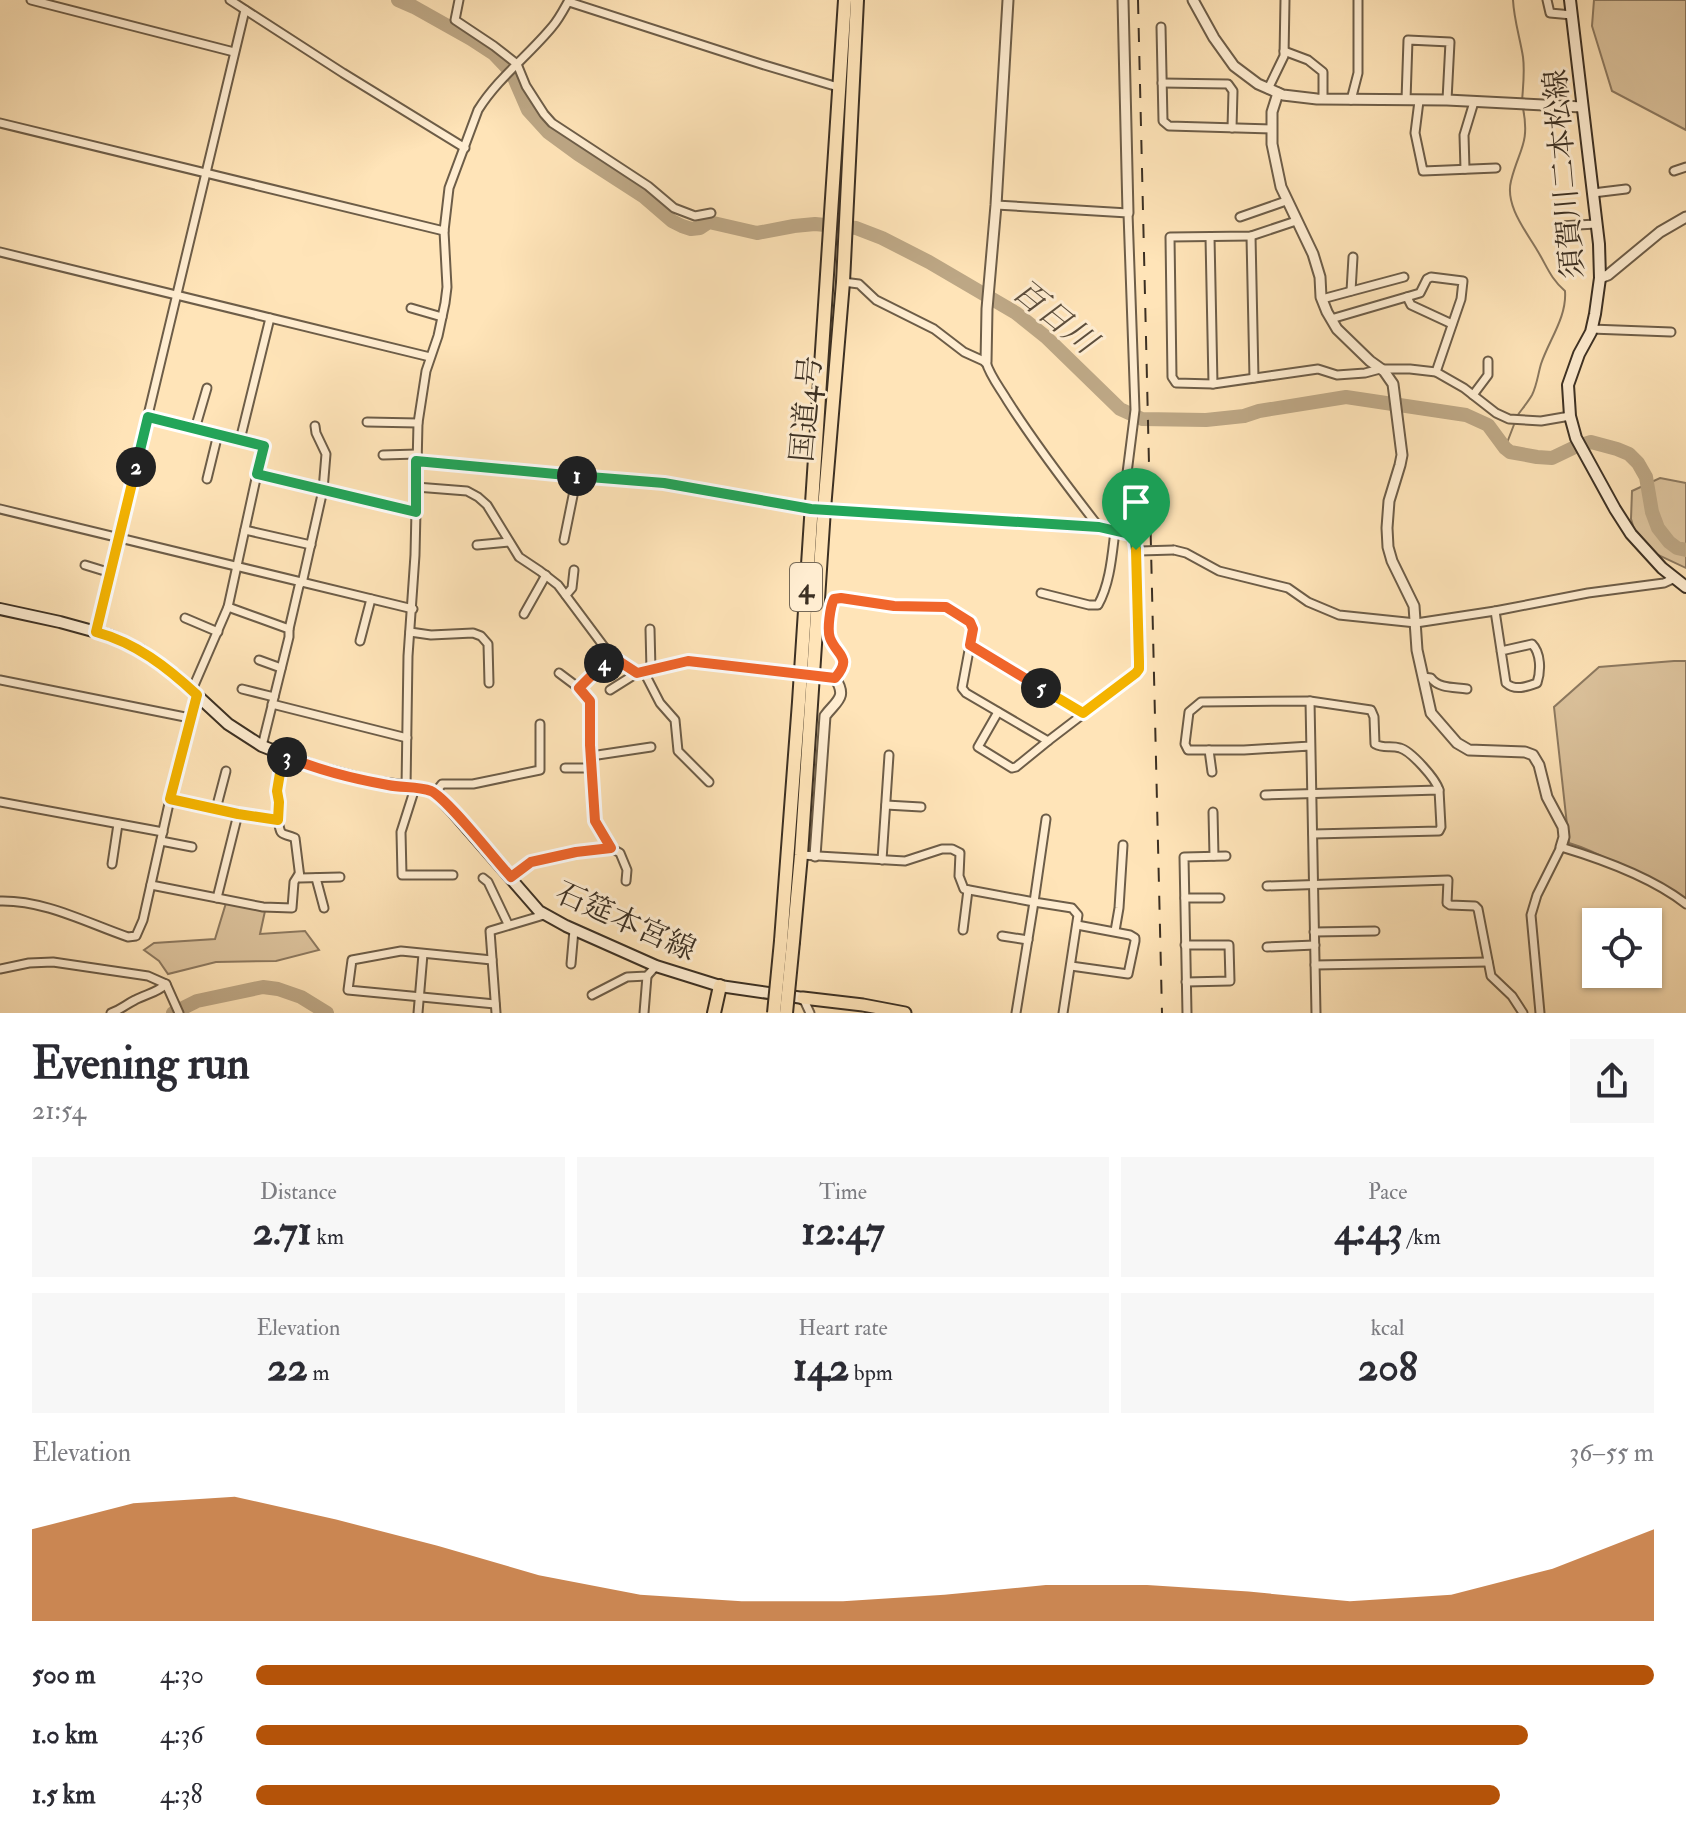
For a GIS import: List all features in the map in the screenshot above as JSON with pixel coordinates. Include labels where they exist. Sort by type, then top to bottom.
[{"type":"highway","name":"国道4号","points":[[774,1013],[801,855],[807,675],[845,0]]},
{"type":"highway","name":"国道4号","points":[[817,509],[843,282],[857,0]]},
{"type":"highway","name":"国道4号","points":[[786,1013],[790,836],[807,675]]},
{"type":"highway","points":[[714,1013],[720,986]]},
{"type":"main road","name":"須賀川二本松線","points":[[1570,0],[1600,278],[1591,329],[1570,374],[1570,416],[1576,438],[1631,534],[1662,568],[1686,587]]},
{"type":"main road","points":[[0,609],[96,632],[125,643],[158,662],[228,724],[262,746],[283,755],[372,782],[435,793]]},
{"type":"main road","name":"石筵本宮線","points":[[435,793],[544,915],[656,966],[720,986],[803,998]]},
{"type":"main road","points":[[803,998],[905,1013]]},
{"type":"street","points":[[31,0],[234,52]]},
{"type":"street","points":[[230,0],[465,148]]},
{"type":"street","points":[[459,0],[455,20],[494,46],[516,66],[552,123],[648,186],[674,208],[695,216],[711,213]]},
{"type":"street","points":[[1008,0],[986,362],[1030,434],[1099,527]]},
{"type":"street","points":[[998,712],[978,747],[1012,768],[1016,767],[1139,669],[1138,550],[1127,473],[1135,410],[1123,0]]},
{"type":"street","points":[[1193,0],[1234,66],[1273,91],[1299,98],[1447,100],[1582,107]]},
{"type":"street","points":[[1285,0],[1284,56],[1273,91],[1272,153],[1286,201],[1313,254],[1322,299],[1331,319],[1337,329],[1390,378],[1402,455],[1389,501],[1388,547],[1414,606],[1417,650],[1431,713],[1464,748],[1533,755],[1539,765],[1547,797],[1563,827],[1561,847],[1537,895],[1531,915],[1540,1013]]},
{"type":"street","points":[[1351,100],[1358,73],[1358,0]]},
{"type":"street","points":[[1547,0],[1550,13],[1572,15]]},
{"type":"street","points":[[453,875],[402,875],[401,832],[410,788],[408,656],[413,609],[418,423],[426,371],[442,317],[447,287],[444,231],[449,188],[478,110],[503,78],[554,24],[569,1],[838,87]]},
{"type":"street","points":[[96,632],[245,10]]},
{"type":"street","points":[[1161,27],[1163,121],[1169,126],[1272,129]]},
{"type":"street","points":[[1406,100],[1408,40],[1450,42],[1447,100]]},
{"type":"street","points":[[1284,51],[1308,60],[1323,72],[1323,99]]},
{"type":"street","points":[[1162,83],[1228,84],[1233,91],[1232,128]]},
{"type":"street","points":[[1419,101],[1415,133],[1423,171],[1496,168]]},
{"type":"street","points":[[1465,169],[1464,135],[1474,102]]},
{"type":"street","points":[[0,123],[444,231]]},
{"type":"street","points":[[1674,171],[1686,167]]},
{"type":"street","points":[[1593,193],[1626,189]]},
{"type":"street","points":[[1240,217],[1286,201]]},
{"type":"street","points":[[996,205],[1128,213]]},
{"type":"street","points":[[1600,278],[1608,275],[1660,232],[1686,217]]},
{"type":"street","points":[[1296,221],[1251,236],[1170,237],[1172,377],[1176,383],[1213,384],[1318,369],[1337,375],[1380,369],[1436,372],[1509,419],[1541,421],[1570,416]]},
{"type":"street","points":[[1560,226],[1596,224]]},
{"type":"street","points":[[1251,236],[1254,378]]},
{"type":"street","points":[[1210,237],[1213,384]]},
{"type":"street","points":[[0,252],[430,357]]},
{"type":"street","points":[[1351,291],[1353,257]]},
{"type":"street","points":[[1322,299],[1404,277]]},
{"type":"street","points":[[1331,319],[1423,291],[1427,279],[1431,277],[1463,281],[1461,299],[1436,372]]},
{"type":"street","points":[[843,282],[859,284],[876,300],[934,329],[964,352],[986,362]]},
{"type":"street","points":[[1407,297],[1411,305],[1452,324]]},
{"type":"street","points":[[411,308],[442,317]]},
{"type":"street","points":[[240,440],[270,318]]},
{"type":"street","points":[[1591,329],[1671,332]]},
{"type":"street","points":[[1473,395],[1488,375],[1488,361]]},
{"type":"street","points":[[195,429],[207,388]]},
{"type":"street","points":[[0,901],[45,907],[133,938],[143,920],[194,693],[228,607],[264,446],[148,417]]},
{"type":"street","points":[[367,422],[418,423]]},
{"type":"street","points":[[262,746],[323,490],[326,454],[315,426]]},
{"type":"street","points":[[207,479],[218,434]]},
{"type":"street","points":[[383,455],[664,483],[817,509],[1099,527],[1134,535]]},
{"type":"street","points":[[257,474],[416,512]]},
{"type":"street","points":[[564,540],[577,476]]},
{"type":"street","points":[[416,487],[467,491],[478,497],[487,505],[519,557],[546,575],[566,595],[611,656],[644,672]]},
{"type":"street","points":[[0,509],[413,609]]},
{"type":"street","points":[[245,530],[311,545]]},
{"type":"street","points":[[1041,593],[1098,605],[1110,568],[1115,531]]},
{"type":"street","points":[[477,545],[509,542]]},
{"type":"street","points":[[1138,550],[1186,553],[1219,571],[1288,588],[1308,602],[1339,615],[1416,623],[1664,583],[1675,578]]},
{"type":"street","points":[[85,565],[111,573]]},
{"type":"street","points":[[566,595],[572,588],[574,570]]},
{"type":"street","points":[[524,614],[546,575]]},
{"type":"street","points":[[360,641],[371,599]]},
{"type":"street","points":[[835,678],[844,662],[830,637],[830,613],[834,599],[894,606],[946,607],[970,622],[973,629],[962,688],[1048,741]]},
{"type":"street","points":[[228,607],[289,629]]},
{"type":"street","points":[[1495,611],[1501,651],[1506,683],[1512,688],[1537,683],[1541,673],[1536,648],[1532,644],[1501,651]]},
{"type":"street","points":[[185,618],[218,632]]},
{"type":"street","points":[[650,629],[644,672],[660,703],[675,720],[678,751],[709,782]]},
{"type":"street","points":[[410,632],[431,635],[473,633],[481,636],[488,644],[489,683]]},
{"type":"street","points":[[970,645],[1083,713]]},
{"type":"street","points":[[579,688],[611,656]]},
{"type":"street","points":[[259,660],[281,668]]},
{"type":"street","points":[[610,690],[644,672],[688,661],[835,678]]},
{"type":"street","points":[[559,673],[590,701],[595,821],[611,848],[620,853],[627,870],[626,881]]},
{"type":"street","points":[[1423,677],[1431,678],[1442,686],[1467,689]]},
{"type":"street","points":[[815,856],[825,716],[841,694],[835,678]]},
{"type":"street","points":[[0,680],[190,718]]},
{"type":"street","points":[[242,689],[407,738]]},
{"type":"street","points":[[1310,746],[1188,750],[1189,712],[1201,702],[1310,701],[1371,710],[1375,744],[1405,750],[1436,781],[1441,827],[1439,831],[1313,834]]},
{"type":"street","points":[[1310,701],[1316,1013]]},
{"type":"street","points":[[435,793],[442,784],[473,784],[540,770],[540,724]]},
{"type":"street","points":[[591,756],[651,747]]},
{"type":"street","points":[[1209,750],[1212,772]]},
{"type":"street","points":[[283,755],[277,791],[278,820],[280,832],[295,838],[300,878],[340,877]]},
{"type":"street","points":[[882,860],[889,755]]},
{"type":"street","points":[[565,768],[591,768]]},
{"type":"street","points":[[216,809],[226,771]]},
{"type":"street","points":[[1265,795],[1439,790]]},
{"type":"street","points":[[170,799],[278,820]]},
{"type":"street","points":[[0,802],[163,832]]},
{"type":"street","points":[[886,805],[921,807]]},
{"type":"street","points":[[1213,812],[1214,856]]},
{"type":"street","points":[[217,898],[238,814]]},
{"type":"street","points":[[1016,1013],[1046,819]]},
{"type":"street","points":[[112,864],[118,824]]},
{"type":"street","points":[[161,841],[192,847]]},
{"type":"street","points":[[1115,931],[1123,845]]},
{"type":"street","points":[[1561,847],[1587,854],[1668,890],[1686,904]]},
{"type":"street","points":[[511,877],[531,862],[611,848]]},
{"type":"street","points":[[801,855],[905,861],[931,851],[952,849],[960,853],[959,876],[963,888],[1072,908],[1078,915],[1063,1013]]},
{"type":"street","points":[[1187,1013],[1184,857],[1226,856]]},
{"type":"street","points":[[151,885],[263,907],[292,908],[294,882],[299,874]]},
{"type":"street","points":[[316,878],[324,908]]},
{"type":"street","points":[[483,878],[488,882],[508,924]]},
{"type":"street","points":[[1267,886],[1448,880],[1448,905],[1470,905],[1478,909],[1493,981],[1512,996],[1523,1013]]},
{"type":"street","points":[[963,930],[968,890]]},
{"type":"street","points":[[1185,898],[1220,898]]},
{"type":"street","points":[[496,1013],[490,931],[544,915]]},
{"type":"street","points":[[1071,966],[1128,974],[1135,938],[1115,931],[1077,925]]},
{"type":"street","points":[[571,964],[574,930]]},
{"type":"street","points":[[1314,932],[1375,931]]},
{"type":"street","points":[[1002,936],[1028,940]]},
{"type":"street","points":[[1185,945],[1229,945],[1230,981],[1186,982]]},
{"type":"street","points":[[1267,947],[1315,945]]},
{"type":"street","points":[[492,960],[401,951],[352,960],[348,990],[495,1004]]},
{"type":"street","points":[[418,1013],[423,954]]},
{"type":"street","points":[[0,969],[53,962],[148,976],[167,986],[179,1013]]},
{"type":"street","points":[[1315,965],[1488,962]]},
{"type":"street","points":[[644,1013],[647,976],[656,966]]},
{"type":"street","points":[[592,995],[627,977],[647,976]]},
{"type":"street","points":[[111,1013],[167,986]]},
{"type":"street","points":[[803,998],[810,1013]]},
{"type":"shaded area","points":[[1594,0],[1686,0],[1686,130],[1612,91],[1592,26]]},
{"type":"shaded area","points":[[1660,478],[1686,483],[1686,568],[1639,546],[1631,519],[1632,491]]},
{"type":"shaded area","points":[[1686,661],[1686,907],[1615,863],[1569,843],[1554,707],[1599,667]]},
{"type":"shaded area","points":[[226,903],[265,911],[260,934],[305,931],[319,950],[276,961],[216,962],[168,974],[159,961],[144,950],[154,943],[215,939]]},
{"type":"waterway","name":"百日川","points":[[398,0],[494,54],[512,73],[528,110],[548,132],[682,226],[700,228],[709,222],[757,233],[815,224],[856,228],[882,238],[1016,313],[1046,337],[1120,409],[1142,419],[1206,420],[1244,416],[1346,397],[1466,415],[1488,425],[1510,452],[1552,458],[1591,442],[1617,449],[1629,454],[1646,477],[1658,528],[1669,542],[1686,550]]},
{"type":"waterway","points":[[1513,0],[1524,63],[1522,102]]},
{"type":"waterway","points":[[1517,416],[1534,391],[1565,301],[1565,291],[1552,277],[1522,226],[1511,199],[1511,181],[1524,138],[1523,108]]},
{"type":"waterway","points":[[1505,448],[1515,422]]},
{"type":"waterway","points":[[173,1013],[197,1001],[263,987],[301,997],[327,1013]]},
{"type":"railway","points":[[1138,0],[1162,1013]]},
{"type":"route","points":[[148,417],[264,446],[257,474],[416,512],[416,461],[664,483],[811,509],[1099,527],[1134,535],[1136,550],[1139,669],[1083,713],[970,645],[973,629],[970,622],[946,607],[894,606],[834,599],[830,613],[830,637],[844,662],[835,678],[688,661],[637,673],[611,656],[579,688],[590,701],[595,821],[611,848],[531,862],[511,877],[435,793],[372,782],[283,755],[277,791],[278,820],[170,799],[197,695],[140,650],[96,632],[148,417]]}]
